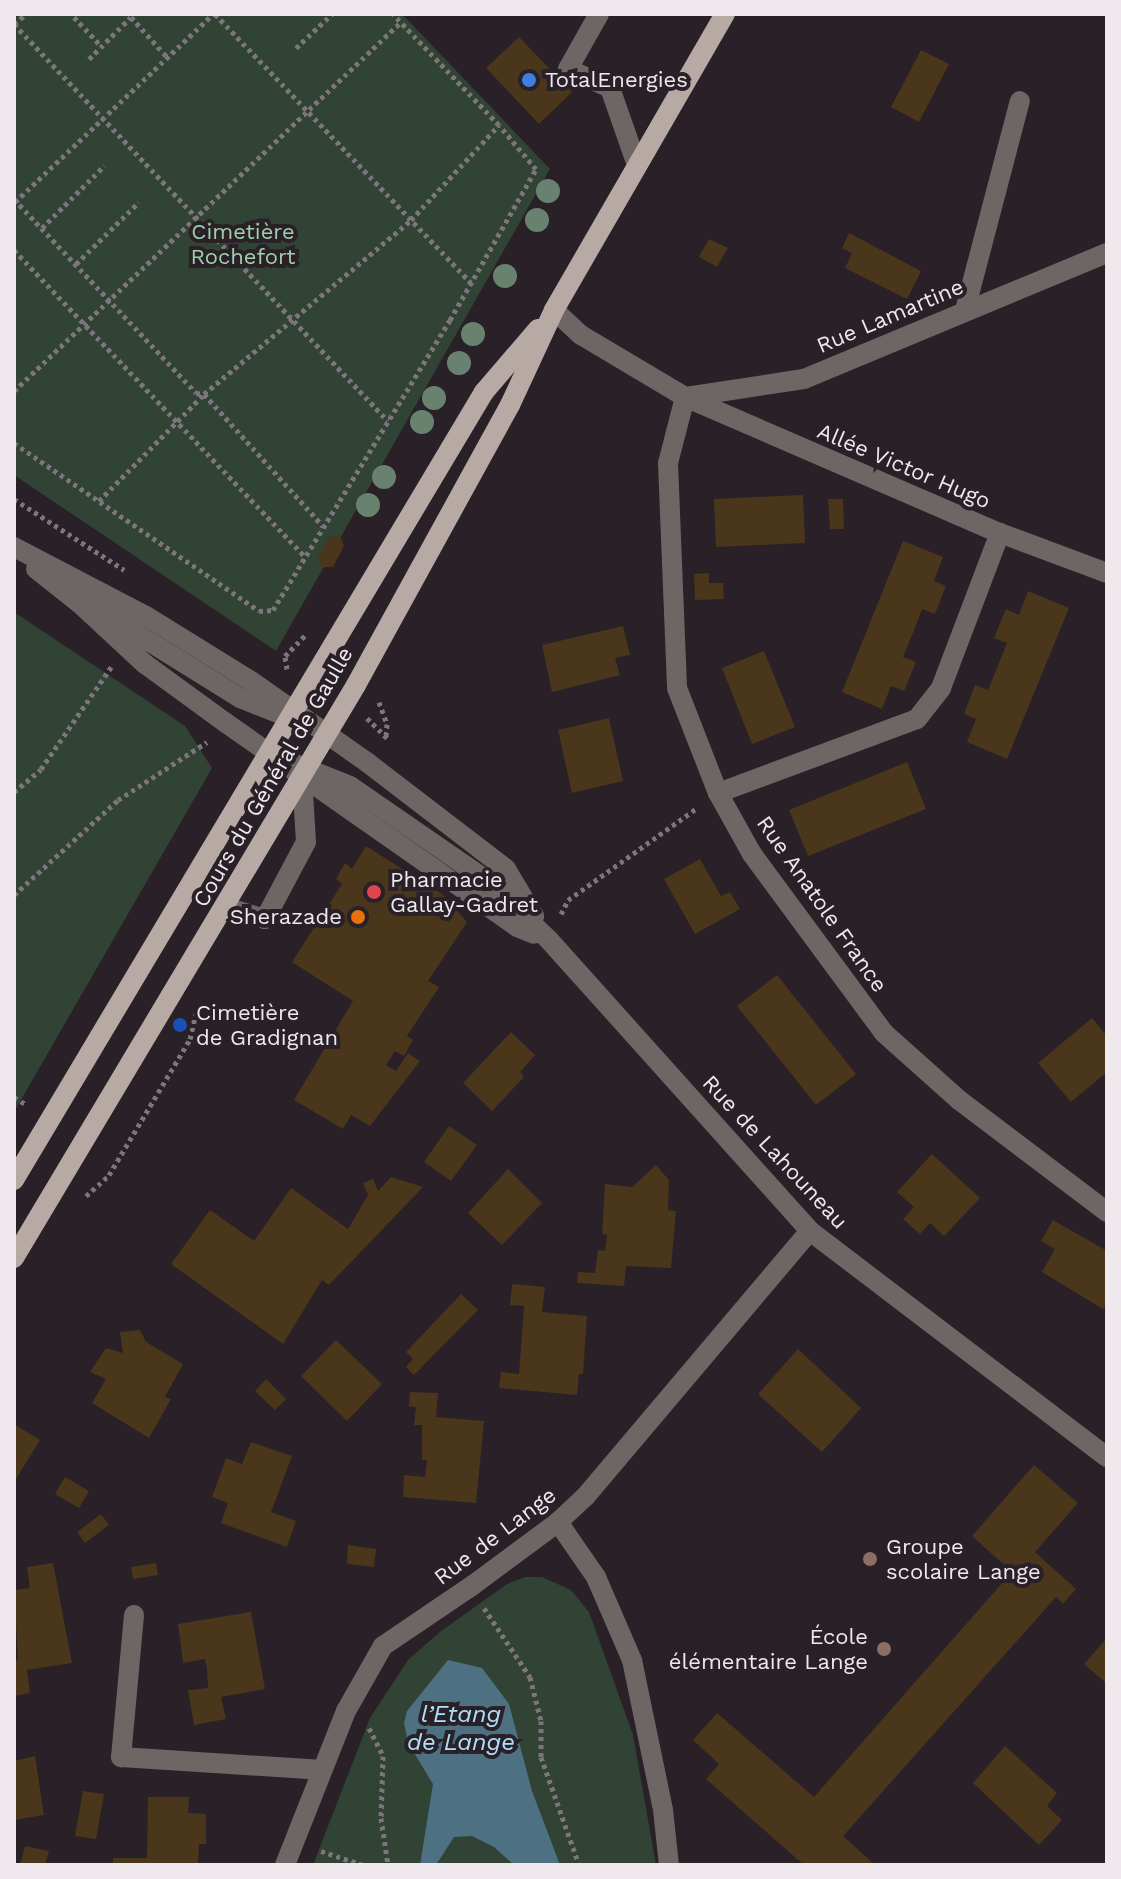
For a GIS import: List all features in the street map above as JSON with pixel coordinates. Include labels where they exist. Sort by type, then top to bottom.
[{"type":"main road","name":"Cours du Général de Gaulle","points":[[14,1258],[327,734],[510,405],[554,310],[725,14]]},
{"type":"main road","name":"Cours du Général de Gaulle","points":[[14,1180],[484,392],[554,310]]},
{"type":"street","points":[[599,14],[568,69],[610,88],[637,165]]},
{"type":"street","points":[[965,310],[1020,101]]},
{"type":"street","name":"Rue Lamartine","points":[[685,397],[804,379],[1107,253]]},
{"type":"street","points":[[554,310],[581,335],[685,397]]},
{"type":"street","name":"Allée Victor Hugo","points":[[685,397],[1000,533],[1107,573]]},
{"type":"street","name":"Rue Anatole France","points":[[685,397],[668,463],[677,688],[718,793],[752,854],[884,1033],[959,1100],[1107,1212]]},
{"type":"street","points":[[718,793],[917,719],[941,688],[1000,533]]},
{"type":"street","points":[[14,549],[78,602],[246,690]]},
{"type":"street","points":[[14,549],[146,616],[246,690]]},
{"type":"street","name":"Rue de Lahouneau","points":[[78,602],[145,664],[268,753],[304,773],[517,927],[549,940]]},
{"type":"street","name":"Rue de Lahouneau","points":[[246,690],[327,734],[506,869],[549,940],[810,1231],[1107,1457]]},
{"type":"street","points":[[225,907],[265,919],[306,842],[304,773]]},
{"type":"street","name":"Rue de Lange","points":[[285,1865],[320,1770],[346,1711],[383,1646],[473,1585],[558,1522],[585,1497],[810,1231]]},
{"type":"street","points":[[558,1522],[596,1577],[632,1660],[663,1810],[669,1865]]},
{"type":"street","points":[[134,1615],[121,1757],[320,1770]]},
{"type":"path","points":[[26,14],[14,24],[388,421]]},
{"type":"path","points":[[323,526],[204,394],[196,393],[15,201],[214,14],[471,283]]},
{"type":"path","points":[[296,48],[332,14]]},
{"type":"path","points":[[14,443],[259,611],[273,610],[471,283],[536,169],[499,125],[393,14]]},
{"type":"path","points":[[89,59],[133,16],[168,58]]},
{"type":"path","points":[[74,17],[101,46]]},
{"type":"path","points":[[14,391],[401,22]]},
{"type":"path","points":[[99,501],[204,394],[411,220],[499,125]]},
{"type":"path","points":[[42,228],[104,166]]},
{"type":"path","points":[[76,264],[139,202]]},
{"type":"path","points":[[14,250],[304,556]]},
{"type":"path","points":[[14,792],[41,769],[126,645]]},
{"type":"path","points":[[376,698],[387,724],[387,738],[381,746]]},
{"type":"path","points":[[14,895],[118,800],[217,736]]},
{"type":"path","points":[[549,940],[568,900],[718,793]]},
{"type":"path","points":[[14,1097],[28,1105]]},
{"type":"path","points":[[473,1585],[488,1616],[530,1677],[541,1721],[541,1757],[579,1865]]},
{"type":"path","points":[[346,1711],[373,1731],[383,1756],[381,1818],[388,1865]]},
{"type":"path","points":[[293,1842],[363,1865]]},
{"type":"green space","name":"Cimetière Rochefort","points":[[14,14],[402,14],[550,169],[276,651],[14,475]]},
{"type":"green space","points":[[14,612],[185,726],[212,768],[14,1112]]},
{"type":"green space","points":[[525,1577],[542,1577],[571,1590],[589,1612],[633,1735],[656,1865],[313,1865],[370,1718],[408,1660],[441,1631],[507,1584]]},
{"type":"water","name":"l’Etang de Lange","points":[[448,1660],[482,1668],[509,1704],[532,1791],[560,1865],[514,1865],[494,1847],[472,1836],[454,1837],[436,1865],[420,1865],[433,1784],[408,1743],[404,1723],[407,1711]]},
{"type":"building","name":"TotalEnergies","points":[[519,37],[572,92],[539,124],[486,68]]},
{"type":"building","points":[[921,50],[949,64],[919,122],[891,107]]},
{"type":"building","points":[[849,233],[921,271],[907,299],[845,268],[852,253],[842,248]]},
{"type":"building","points":[[709,239],[728,248],[717,267],[699,257]]},
{"type":"building","points":[[803,495],[805,543],[716,547],[714,499]]},
{"type":"building","points":[[828,499],[843,499],[844,529],[830,529]]},
{"type":"building","points":[[340,536],[344,546],[333,567],[322,567],[317,558],[329,537]]},
{"type":"building","points":[[903,541],[943,557],[934,581],[946,586],[935,614],[922,609],[903,657],[916,662],[904,691],[891,686],[882,709],[842,692]]},
{"type":"building","points":[[709,573],[709,583],[723,583],[724,599],[695,600],[694,574]]},
{"type":"building","points":[[1028,591],[1069,608],[1007,759],[967,742],[976,719],[964,714],[975,685],[988,690],[1007,643],[994,638],[1006,609],[1019,615]]},
{"type":"building","points":[[623,626],[630,655],[615,658],[620,675],[552,692],[542,645]]},
{"type":"building","points":[[764,651],[795,727],[752,744],[722,668]]},
{"type":"building","points":[[609,718],[623,781],[572,793],[558,730]]},
{"type":"building","points":[[907,762],[926,809],[808,856],[789,810]]},
{"type":"building","points":[[366,846],[442,894],[467,922],[428,981],[439,987],[407,1036],[413,1040],[404,1056],[395,1051],[386,1065],[396,1071],[408,1053],[420,1061],[370,1126],[351,1115],[343,1129],[294,1100],[353,1001],[292,962],[342,884],[336,879],[345,863],[352,869]]},
{"type":"building","points":[[700,859],[721,896],[730,892],[740,909],[695,934],[664,879]]},
{"type":"building","points":[[777,975],[856,1074],[816,1105],[737,1006]]},
{"type":"building","points":[[1092,1018],[1107,1036],[1107,1072],[1071,1102],[1038,1063]]},
{"type":"building","points":[[511,1032],[535,1055],[520,1072],[524,1077],[492,1111],[463,1083]]},
{"type":"building","points":[[449,1126],[477,1145],[451,1181],[424,1162]]},
{"type":"building","points":[[932,1154],[980,1198],[944,1236],[930,1223],[920,1234],[903,1219],[914,1207],[897,1192]]},
{"type":"building","points":[[656,1165],[669,1180],[668,1210],[676,1211],[671,1268],[626,1266],[624,1286],[577,1283],[578,1272],[595,1273],[598,1250],[605,1251],[607,1235],[602,1234],[605,1184],[632,1187]]},
{"type":"building","points":[[508,1169],[542,1203],[502,1245],[468,1213]]},
{"type":"building","points":[[391,1177],[423,1187],[329,1285],[322,1280],[283,1344],[171,1264],[210,1210],[254,1241],[291,1188],[348,1229],[368,1195],[363,1183],[373,1179],[378,1191]]},
{"type":"building","points":[[1053,1220],[1107,1251],[1107,1303],[1103,1309],[1042,1272],[1055,1249],[1041,1241]]},
{"type":"building","points":[[512,1284],[545,1287],[542,1312],[587,1316],[583,1374],[579,1374],[577,1395],[499,1388],[501,1372],[519,1374],[524,1306],[510,1305]]},
{"type":"building","points":[[461,1294],[478,1310],[414,1375],[406,1367],[413,1359],[406,1352]]},
{"type":"building","points":[[140,1330],[146,1342],[183,1364],[165,1397],[171,1399],[149,1438],[92,1403],[106,1379],[90,1372],[106,1348],[123,1353],[120,1332]]},
{"type":"building","points":[[336,1340],[382,1384],[347,1421],[301,1376]]},
{"type":"building","points":[[798,1349],[861,1408],[822,1452],[758,1394]]},
{"type":"building","points":[[266,1379],[286,1399],[275,1410],[255,1391]]},
{"type":"building","points":[[410,1392],[438,1393],[436,1417],[484,1421],[476,1503],[403,1497],[404,1475],[425,1477],[427,1460],[422,1460],[422,1425],[414,1425],[416,1407],[409,1406]]},
{"type":"building","points":[[14,1424],[40,1440],[16,1479],[14,1478]]},
{"type":"building","points":[[251,1442],[292,1456],[271,1512],[296,1521],[287,1547],[221,1523],[228,1503],[212,1497],[226,1458],[242,1464]]},
{"type":"building","points":[[1034,1465],[1078,1503],[1035,1552],[1076,1589],[1063,1604],[1056,1597],[843,1836],[875,1865],[804,1865],[706,1779],[719,1764],[693,1740],[717,1713],[814,1797],[1012,1572],[972,1536]]},
{"type":"building","points":[[65,1477],[89,1491],[79,1508],[55,1494]]},
{"type":"building","points":[[101,1514],[109,1525],[85,1543],[77,1532]]},
{"type":"building","points":[[348,1545],[376,1549],[374,1567],[347,1564]]},
{"type":"building","points":[[53,1563],[72,1663],[27,1670],[30,1693],[14,1696],[14,1661],[18,1660],[14,1590],[30,1588],[27,1567]]},
{"type":"building","points":[[156,1563],[158,1575],[133,1579],[131,1567]]},
{"type":"building","points":[[251,1612],[265,1689],[221,1697],[226,1719],[194,1725],[188,1690],[208,1688],[207,1669],[205,1659],[183,1663],[178,1624]]},
{"type":"building","points":[[1107,1638],[1107,1684],[1084,1664]]},
{"type":"building","points":[[1005,1746],[1057,1793],[1047,1806],[1062,1820],[1039,1845],[973,1783]]},
{"type":"building","points":[[35,1756],[44,1815],[14,1820],[14,1761]]},
{"type":"building","points":[[83,1791],[104,1794],[96,1839],[75,1836]]},
{"type":"building","points":[[148,1797],[189,1797],[188,1813],[206,1814],[206,1844],[199,1844],[198,1865],[113,1865],[113,1858],[147,1858]]},
{"type":"building","points":[[25,1846],[49,1851],[45,1865],[20,1865]]},
{"type":"place","name":"TotalEnergies","points":[[529,80]]},
{"type":"place","name":"Pharmacie Gallay-Gadret","points":[[374,892]]},
{"type":"place","name":"Sherazade","points":[[358,917]]},
{"type":"place","name":"Cimetière de Gradignan","points":[[180,1025]]},
{"type":"place","name":"Groupe scolaire Lange","points":[[870,1559]]},
{"type":"place","name":"École élémentaire Lange","points":[[884,1649]]}]
